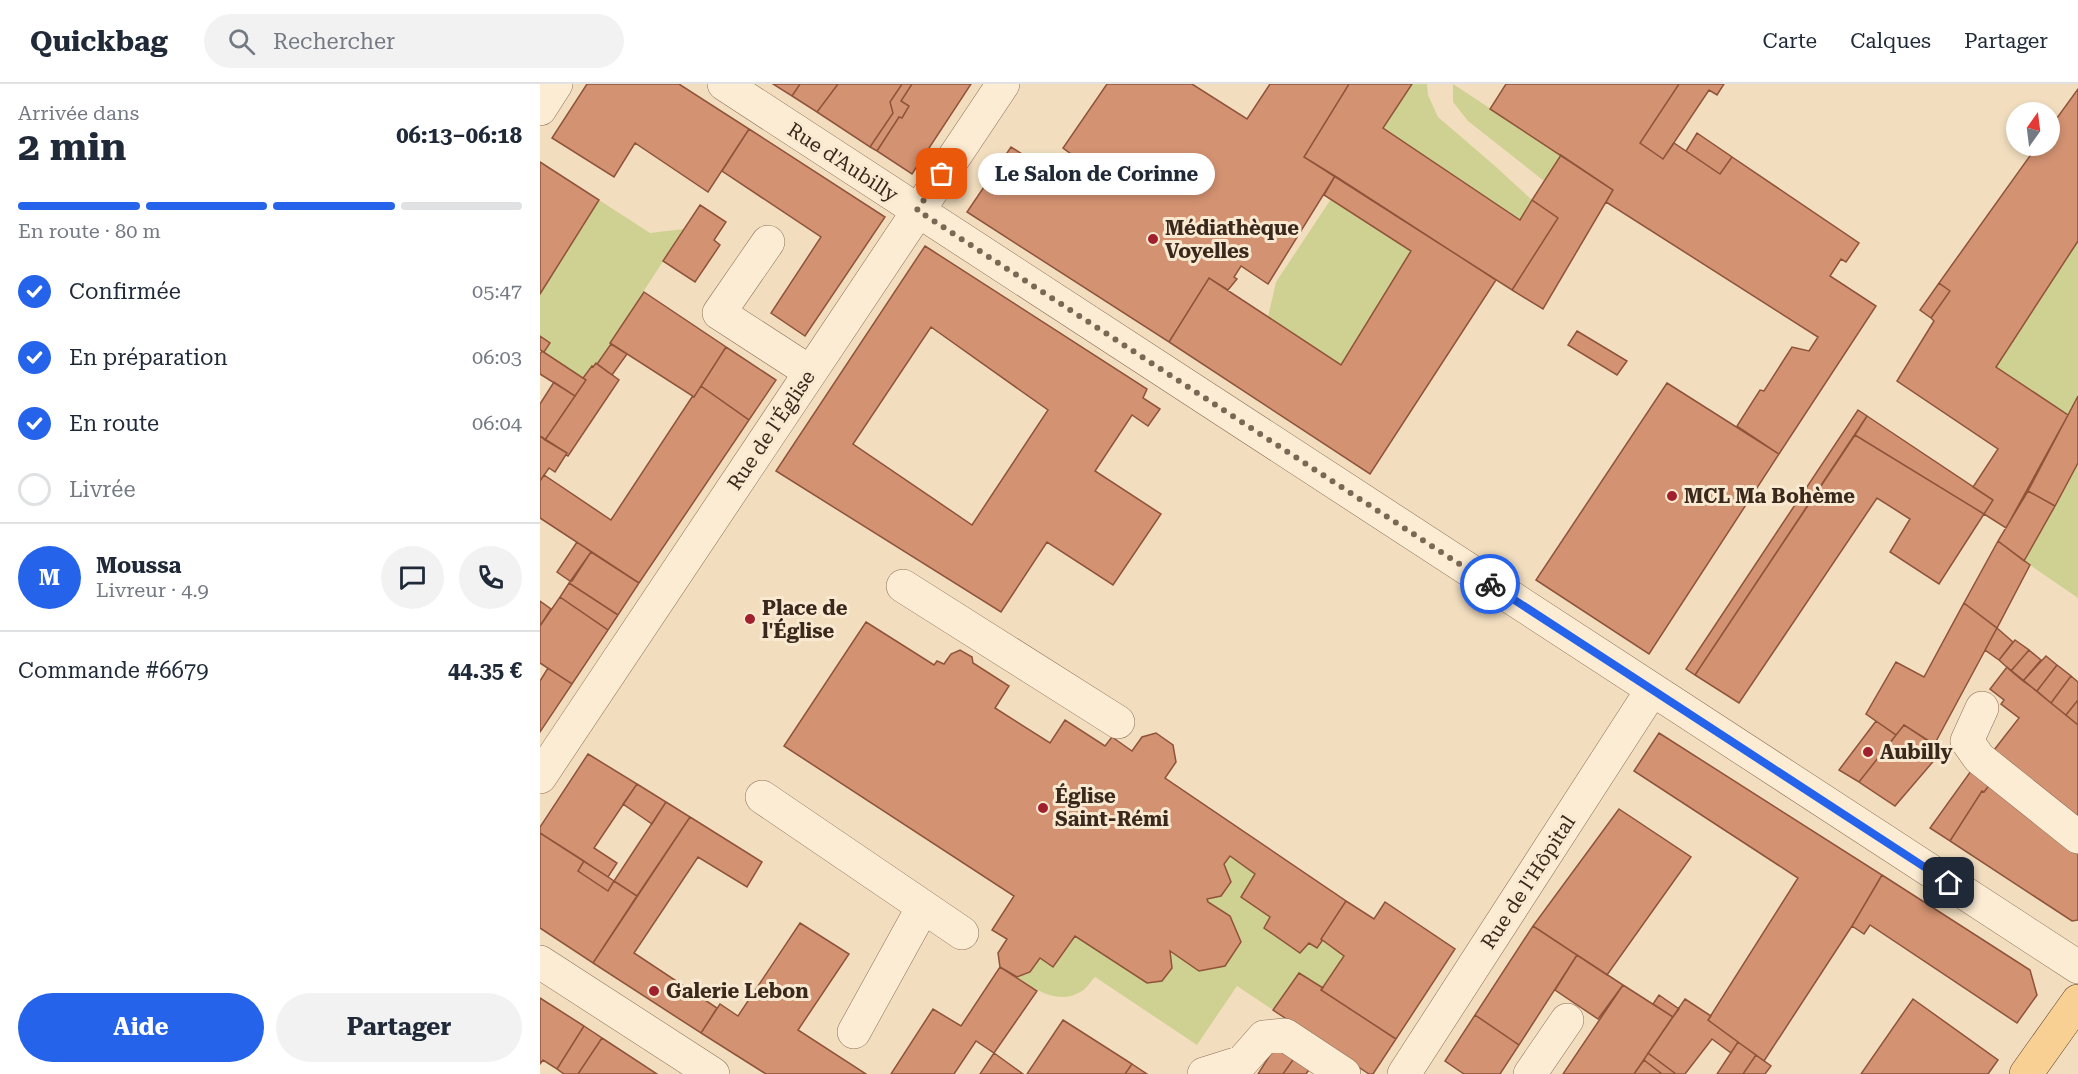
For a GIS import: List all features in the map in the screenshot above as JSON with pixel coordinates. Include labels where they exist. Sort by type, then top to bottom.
[{"type":"main road","points":[[2026,1074],[2078,1001]]},
{"type":"street","points":[[540,109],[556,84]]},
{"type":"street","name":"Rue d'Aubilly","points":[[724,84],[2078,968]]},
{"type":"street","name":"Rue de l'Église","points":[[540,777],[1003,84]]},
{"type":"street","points":[[768,242],[719,313],[810,372]]},
{"type":"street","points":[[903,586],[1118,722]]},
{"type":"street","name":"Rue de l'Hôpital","points":[[1404,1074],[1652,690]]},
{"type":"street","points":[[1982,708],[1966,741],[1978,758],[2078,837]]},
{"type":"street","points":[[762,797],[962,933]]},
{"type":"street","points":[[854,1032],[923,907]]},
{"type":"street","points":[[540,962],[713,1074]]},
{"type":"street","points":[[1530,1074],[1567,1020]]},
{"type":"street","points":[[1204,1074],[1242,1062],[1264,1037],[1285,1035],[1344,1074]]},
{"type":"green space","points":[[1412,84],[1427,84],[1428,95],[1438,117],[1532,200],[1520,220],[1383,128]]},
{"type":"green space","points":[[1453,84],[1561,155],[1544,181],[1468,121],[1453,102]]},
{"type":"green space","points":[[1331,199],[1411,251],[1341,365],[1268,317],[1276,282]]},
{"type":"green space","points":[[599,200],[650,233],[684,229],[611,344],[597,364],[592,366],[583,378],[544,352],[550,343],[540,336],[540,294]]},
{"type":"green space","points":[[2078,241],[2078,396],[2068,415],[1996,367]]},
{"type":"green space","points":[[2078,463],[2078,598],[2024,561]]},
{"type":"green space","points":[[1230,856],[1255,874],[1241,897],[1270,917],[1264,928],[1309,943],[1317,948],[1322,941],[1344,956],[1323,988],[1299,973],[1273,1010],[1237,986],[1197,1045],[1095,977],[1082,991],[1065,997],[1056,997],[1032,987],[1017,977],[1030,972],[1040,958],[1053,967],[1075,936],[1147,983],[1163,981],[1172,968],[1170,951],[1199,971],[1225,966],[1241,942],[1230,916],[1208,902],[1207,899],[1221,896],[1231,882],[1224,864]]},
{"type":"building","points":[[587,84],[679,84],[749,129],[708,192],[635,143],[614,177],[552,138]]},
{"type":"building","points":[[773,84],[800,84],[792,96]]},
{"type":"building","points":[[800,84],[838,84],[817,112],[792,96]]},
{"type":"building","points":[[838,84],[902,84],[890,102],[893,113],[870,147],[817,112]]},
{"type":"building","points":[[902,84],[912,84],[901,101],[909,106],[877,151],[870,147],[893,113],[890,102]]},
{"type":"building","points":[[912,84],[971,84],[912,174],[877,151],[909,106],[901,101]]},
{"type":"building","name":"Médiathèque Voyelles","points":[[1107,84],[1192,84],[1247,119],[1270,84],[1349,84],[1304,157],[1335,176],[1268,284],[1241,266],[1234,277],[1237,279],[1228,290],[1209,278],[1169,342],[967,212],[1011,147],[1072,186],[1086,165],[1063,148]]},
{"type":"building","points":[[1349,84],[1412,84],[1383,128],[1520,220],[1532,200],[1558,218],[1512,290],[1304,157]]},
{"type":"building","points":[[1506,84],[1679,84],[1640,143],[1663,159],[1674,143],[1720,174],[1732,157],[1859,243],[1846,262],[1841,259],[1830,276],[1876,306],[1779,454],[1737,426],[1760,390],[1764,391],[1792,347],[1809,351],[1818,337],[1606,202],[1613,190],[1490,109]]},
{"type":"building","points":[[1679,84],[1724,84],[1717,95],[1709,90],[1663,159],[1640,143]]},
{"type":"building","points":[[2078,89],[2078,241],[1996,367],[2068,415],[2006,528],[1984,514],[1993,500],[1973,487],[1998,449],[1897,381],[1934,321],[1931,318],[1950,291],[1939,283],[2030,156],[2060,156],[2060,114]]},
{"type":"building","points":[[749,129],[885,217],[805,336],[771,313],[821,237],[722,171]]},
{"type":"building","points":[[1697,133],[1732,157],[1720,174],[1686,151]]},
{"type":"building","points":[[1561,155],[1613,190],[1543,309],[1512,290],[1558,218],[1532,200]]},
{"type":"building","points":[[540,162],[599,200],[540,294]]},
{"type":"building","points":[[1335,176],[1496,280],[1370,474],[1169,342],[1209,278],[1341,365],[1411,251],[1324,195]]},
{"type":"building","points":[[700,205],[726,222],[714,240],[720,245],[695,282],[663,261]]},
{"type":"building","points":[[925,246],[1147,389],[1143,398],[1160,409],[1148,426],[1132,415],[1095,471],[1161,514],[1113,585],[1047,542],[1001,612],[776,471]],"holes":[[[931,327],[1048,410],[972,525],[853,444]]]},
{"type":"building","points":[[1939,283],[1950,291],[1931,318],[1920,310]]},
{"type":"building","points":[[644,292],[726,347],[694,397],[610,343]]},
{"type":"building","points":[[1577,331],[1627,361],[1617,375],[1568,345]]},
{"type":"building","points":[[540,336],[550,343],[544,352],[540,350]]},
{"type":"building","points":[[611,344],[627,354],[612,375],[597,364]]},
{"type":"building","points":[[726,347],[776,380],[749,420],[701,386]]},
{"type":"building","points":[[542,351],[586,380],[575,396],[540,374]]},
{"type":"building","points":[[596,363],[619,380],[568,456],[567,453],[545,440],[586,380],[583,378]]},
{"type":"building","points":[[554,382],[575,396],[545,440],[540,436],[540,404]]},
{"type":"building","name":"MCL Ma Bohème","points":[[1667,383],[1779,454],[1649,654],[1536,580]]},
{"type":"building","points":[[701,386],[749,420],[639,583],[540,518],[540,481],[544,475],[611,520]]},
{"type":"building","points":[[2078,396],[2078,463],[2055,506],[2028,491]]},
{"type":"building","points":[[1858,410],[1867,416],[1695,675],[1686,669]]},
{"type":"building","points":[[1867,416],[1993,500],[1984,514],[1855,435]]},
{"type":"building","points":[[1855,435],[1984,514],[1939,584],[1890,552],[1910,519],[1877,498],[1739,703],[1695,675]]},
{"type":"building","points":[[540,436],[567,453],[555,472],[549,468],[540,481]]},
{"type":"building","points":[[2028,491],[2055,506],[2024,561],[1998,541]]},
{"type":"building","points":[[1998,541],[2030,565],[1997,628],[1964,603]]},
{"type":"building","points":[[577,542],[591,552],[570,581],[557,572]]},
{"type":"building","points":[[591,552],[639,583],[618,615],[569,583]]},
{"type":"building","points":[[569,583],[618,615],[608,630],[560,597]]},
{"type":"building","points":[[560,597],[608,630],[572,684],[540,663],[540,626]]},
{"type":"building","points":[[540,601],[551,609],[540,626]]},
{"type":"building","points":[[1964,603],[1997,628],[1934,745],[1904,725],[1896,735],[1866,714],[1896,662],[1924,677]]},
{"type":"building","name":"Église Saint-Rémi","points":[[866,622],[934,665],[937,661],[944,664],[951,654],[960,650],[972,657],[973,663],[1009,686],[995,708],[1050,743],[1065,720],[1105,746],[1112,737],[1132,751],[1142,737],[1156,733],[1173,745],[1176,762],[1165,778],[1346,901],[1321,939],[1322,941],[1317,948],[1309,943],[1300,953],[1264,928],[1270,917],[1241,897],[1255,874],[1230,856],[1224,864],[1231,882],[1221,896],[1207,899],[1208,902],[1230,916],[1241,942],[1225,966],[1199,971],[1170,951],[1172,968],[1162,981],[1147,983],[1075,936],[1053,967],[1040,958],[1030,972],[1017,977],[1000,967],[998,953],[1007,939],[992,930],[1014,896],[784,746]]},
{"type":"building","points":[[1997,628],[2013,642],[1999,660],[1985,650]]},
{"type":"building","points":[[2015,640],[2029,650],[2011,671],[1999,660]]},
{"type":"building","points":[[2029,650],[2041,660],[2023,681],[2011,671]]},
{"type":"building","points":[[2046,656],[2057,665],[2037,691],[2023,681]]},
{"type":"building","points":[[2057,665],[2071,676],[2051,703],[2037,691]]},
{"type":"building","points":[[2007,667],[2078,725],[2078,825],[1991,754],[2019,718],[2001,704],[2004,700],[1990,689]]},
{"type":"building","points":[[548,668],[572,684],[540,732],[540,681]]},
{"type":"building","points":[[2071,676],[2078,682],[2078,700],[2066,715],[2051,703]]},
{"type":"building","points":[[2078,700],[2078,725],[2066,715]]},
{"type":"building","name":"Aubilly","points":[[1876,721],[1896,735],[1859,782],[1839,770]]},
{"type":"building","points":[[1904,725],[1943,750],[1895,806],[1859,782]]},
{"type":"building","points":[[1659,733],[1882,875],[1852,926],[1764,1061],[1708,1020],[1798,878],[1634,771]]},
{"type":"building","points":[[588,754],[637,784],[594,848],[617,863],[608,877],[540,833],[540,827]]},
{"type":"building","points":[[1976,764],[1994,779],[1984,792],[1982,791],[1950,841],[1930,828]]},
{"type":"building","points":[[1994,779],[2078,847],[2078,920],[2072,921],[1950,841],[1982,791],[1984,792]]},
{"type":"building","points":[[637,784],[666,802],[652,824],[623,804]]},
{"type":"building","points":[[666,802],[690,817],[637,896],[614,881]]},
{"type":"building","points":[[1619,809],[1691,857],[1607,975],[1533,926]]},
{"type":"building","points":[[690,817],[762,862],[747,887],[698,857],[634,953],[717,1008],[701,1033],[593,963]]},
{"type":"building","points":[[540,833],[584,861],[578,871],[608,891],[614,881],[637,896],[593,963],[540,928]]},
{"type":"building","points":[[584,861],[614,881],[608,891],[578,871]]},
{"type":"building","points":[[1882,875],[2030,970],[2037,995],[2017,1023],[1870,925],[1864,934],[1852,926]]},
{"type":"building","points":[[1346,901],[1374,919],[1385,902],[1455,949],[1396,1039],[1321,990],[1344,956],[1321,939]]},
{"type":"building","points":[[800,923],[849,954],[798,1030],[866,1074],[766,1074],[701,1033],[720,1004],[738,1016]]},
{"type":"building","points":[[1533,926],[1577,955],[1519,1045],[1475,1015]]},
{"type":"building","points":[[1577,955],[1623,985],[1598,1019],[1555,990]]},
{"type":"building","points":[[1000,967],[1037,991],[994,1053],[976,1041],[954,1074],[891,1074],[933,1009],[961,1026]]},
{"type":"building","points":[[1299,973],[1396,1039],[1373,1074],[1369,1074],[1273,1010]]},
{"type":"building","points":[[1623,985],[1673,1017],[1634,1074],[1563,1074]]},
{"type":"building","points":[[1659,995],[1679,1009],[1673,1017],[1653,1004]]},
{"type":"building","points":[[540,998],[584,1026],[557,1069],[543,1060],[540,1064]]},
{"type":"building","points":[[1685,999],[1711,1016],[1708,1020],[1738,1042],[1731,1053],[1712,1039],[1685,1074],[1676,1074],[1648,1053]]},
{"type":"building","points":[[1913,999],[1998,1060],[1988,1074],[1861,1074]]},
{"type":"building","points":[[1475,1015],[1519,1045],[1500,1074],[1464,1074],[1445,1061]]},
{"type":"building","points":[[1063,1020],[1132,1064],[1125,1074],[1027,1074]]},
{"type":"building","points":[[584,1026],[602,1038],[578,1074],[564,1074],[557,1069]]},
{"type":"building","points":[[602,1038],[657,1074],[578,1074]]},
{"type":"building","points":[[1738,1042],[1756,1055],[1743,1074],[1717,1074]]},
{"type":"building","points":[[1277,1044],[1295,1057],[1283,1074],[1258,1074]]},
{"type":"building","points":[[994,1053],[1023,1074],[980,1074]]},
{"type":"building","points":[[1648,1053],[1676,1074],[1662,1074],[1644,1060]]},
{"type":"building","points":[[1756,1055],[1771,1066],[1765,1074],[1743,1074]]},
{"type":"building","points":[[1295,1057],[1311,1067],[1306,1074],[1283,1074]]},
{"type":"building","points":[[1644,1060],[1662,1074],[1634,1074]]},
{"type":"building","points":[[1132,1064],[1147,1074],[1125,1074]]},
{"type":"way so far","points":[[942,174],[917,210],[1490,584]]},
{"type":"place","name":"Le Salon de Corinne","points":[[942,174]]},
{"type":"place","name":"Médiathèque Voyelles","points":[[1153,239]]},
{"type":"place","name":"MCL Ma Bohème","points":[[1672,496]]},
{"type":"place","name":"Place de l'Église","points":[[750,619]]},
{"type":"place","name":"Aubilly","points":[[1868,752]]},
{"type":"place","name":"Église Saint-Rémi","points":[[1043,808]]},
{"type":"place","name":"Galerie Lebon","points":[[654,991]]},
{"type":"route","points":[[1490,584],[1949,883]]}]
